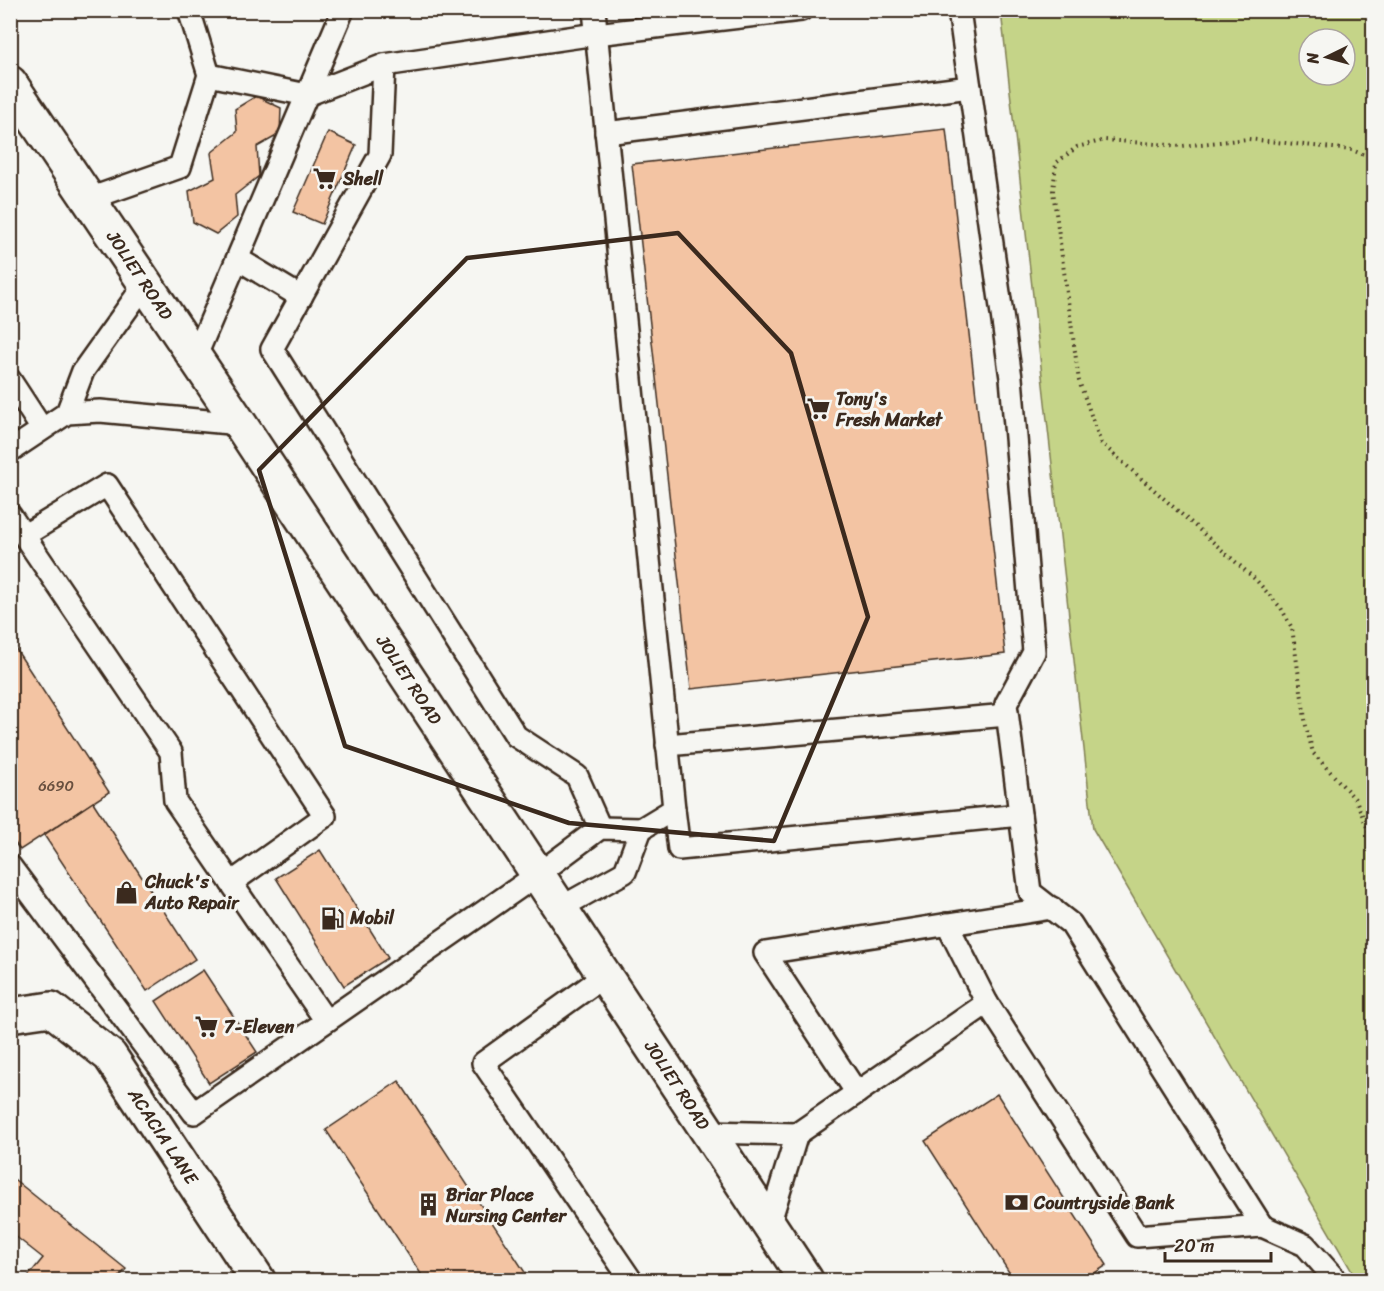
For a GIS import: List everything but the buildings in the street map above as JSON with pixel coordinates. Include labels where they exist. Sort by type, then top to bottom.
[{"type":"main road","name":"JOLIET ROAD","points":[[10,83],[240,424],[806,1281]]},
{"type":"main road","name":"ACACIA LANE","points":[[10,1015],[51,1009],[110,1056],[258,1281]]},
{"type":"lane","points":[[88,199],[180,167],[208,75],[189,10]]},
{"type":"lane","points":[[195,358],[344,10]]},
{"type":"lane","points":[[594,10],[679,849],[1020,815]]},
{"type":"lane","points":[[208,75],[307,95],[384,65],[596,34],[801,10]]},
{"type":"lane","points":[[959,10],[1011,378],[1034,652],[1006,704],[1030,892],[1071,924],[1262,1226]]},
{"type":"lane","points":[[384,65],[380,155],[272,349],[516,736],[577,777],[600,828]]},
{"type":"lane","points":[[606,133],[970,87]]},
{"type":"lane","points":[[238,260],[301,297]]},
{"type":"lane","points":[[67,413],[83,371],[145,284]]},
{"type":"lane","points":[[10,380],[42,429]]},
{"type":"lane","points":[[10,451],[67,413],[100,411],[240,424]]},
{"type":"lane","points":[[25,536],[107,485],[325,816],[231,883]]},
{"type":"lane","points":[[10,514],[171,752],[175,801],[326,1021]]},
{"type":"lane","points":[[668,745],[1007,715]]},
{"type":"lane","points":[[10,866],[194,1113],[537,875],[600,828],[642,829],[674,809]]},
{"type":"lane","points":[[560,909],[625,872],[642,829]]},
{"type":"lane","points":[[857,1093],[765,953],[1052,908]]},
{"type":"lane","points":[[947,924],[987,1003],[1137,1236],[1262,1226],[1305,1245],[1336,1281]]},
{"type":"lane","points":[[604,976],[483,1063],[631,1281]]},
{"type":"lane","points":[[707,1132],[797,1134],[987,1003]]},
{"type":"lane","points":[[769,1225],[797,1134]]},
{"type":"lane","points":[[1313,1281],[1318,1260]]},
{"type":"path","points":[[1374,159],[1352,150],[1248,139],[1182,146],[1105,140],[1077,147],[1056,163],[1053,191],[1079,381],[1101,443],[1256,580],[1281,609],[1292,628],[1306,726],[1313,753],[1356,800],[1369,832],[1374,869]]},
{"type":"highlighted area","points":[[678,233],[791,353],[868,617],[774,841],[569,823],[345,746],[259,470],[467,258]]},
{"type":"green space","points":[[1001,11],[1373,11],[1373,1280],[1357,1280],[1093,829]]},
{"type":"place","name":"Shell","points":[[325,179]]},
{"type":"place","name":"Tony's Fresh Market","points":[[818,409]]},
{"type":"place","name":"Chuck's Auto Repair","points":[[127,892]]},
{"type":"place","name":"Mobil","points":[[332,918]]},
{"type":"place","name":"7-Eleven","points":[[206,1027]]},
{"type":"place","name":"Countryside Bank","points":[[1016,1203]]},
{"type":"place","name":"Briar Place Nursing Center","points":[[428,1205]]}]
